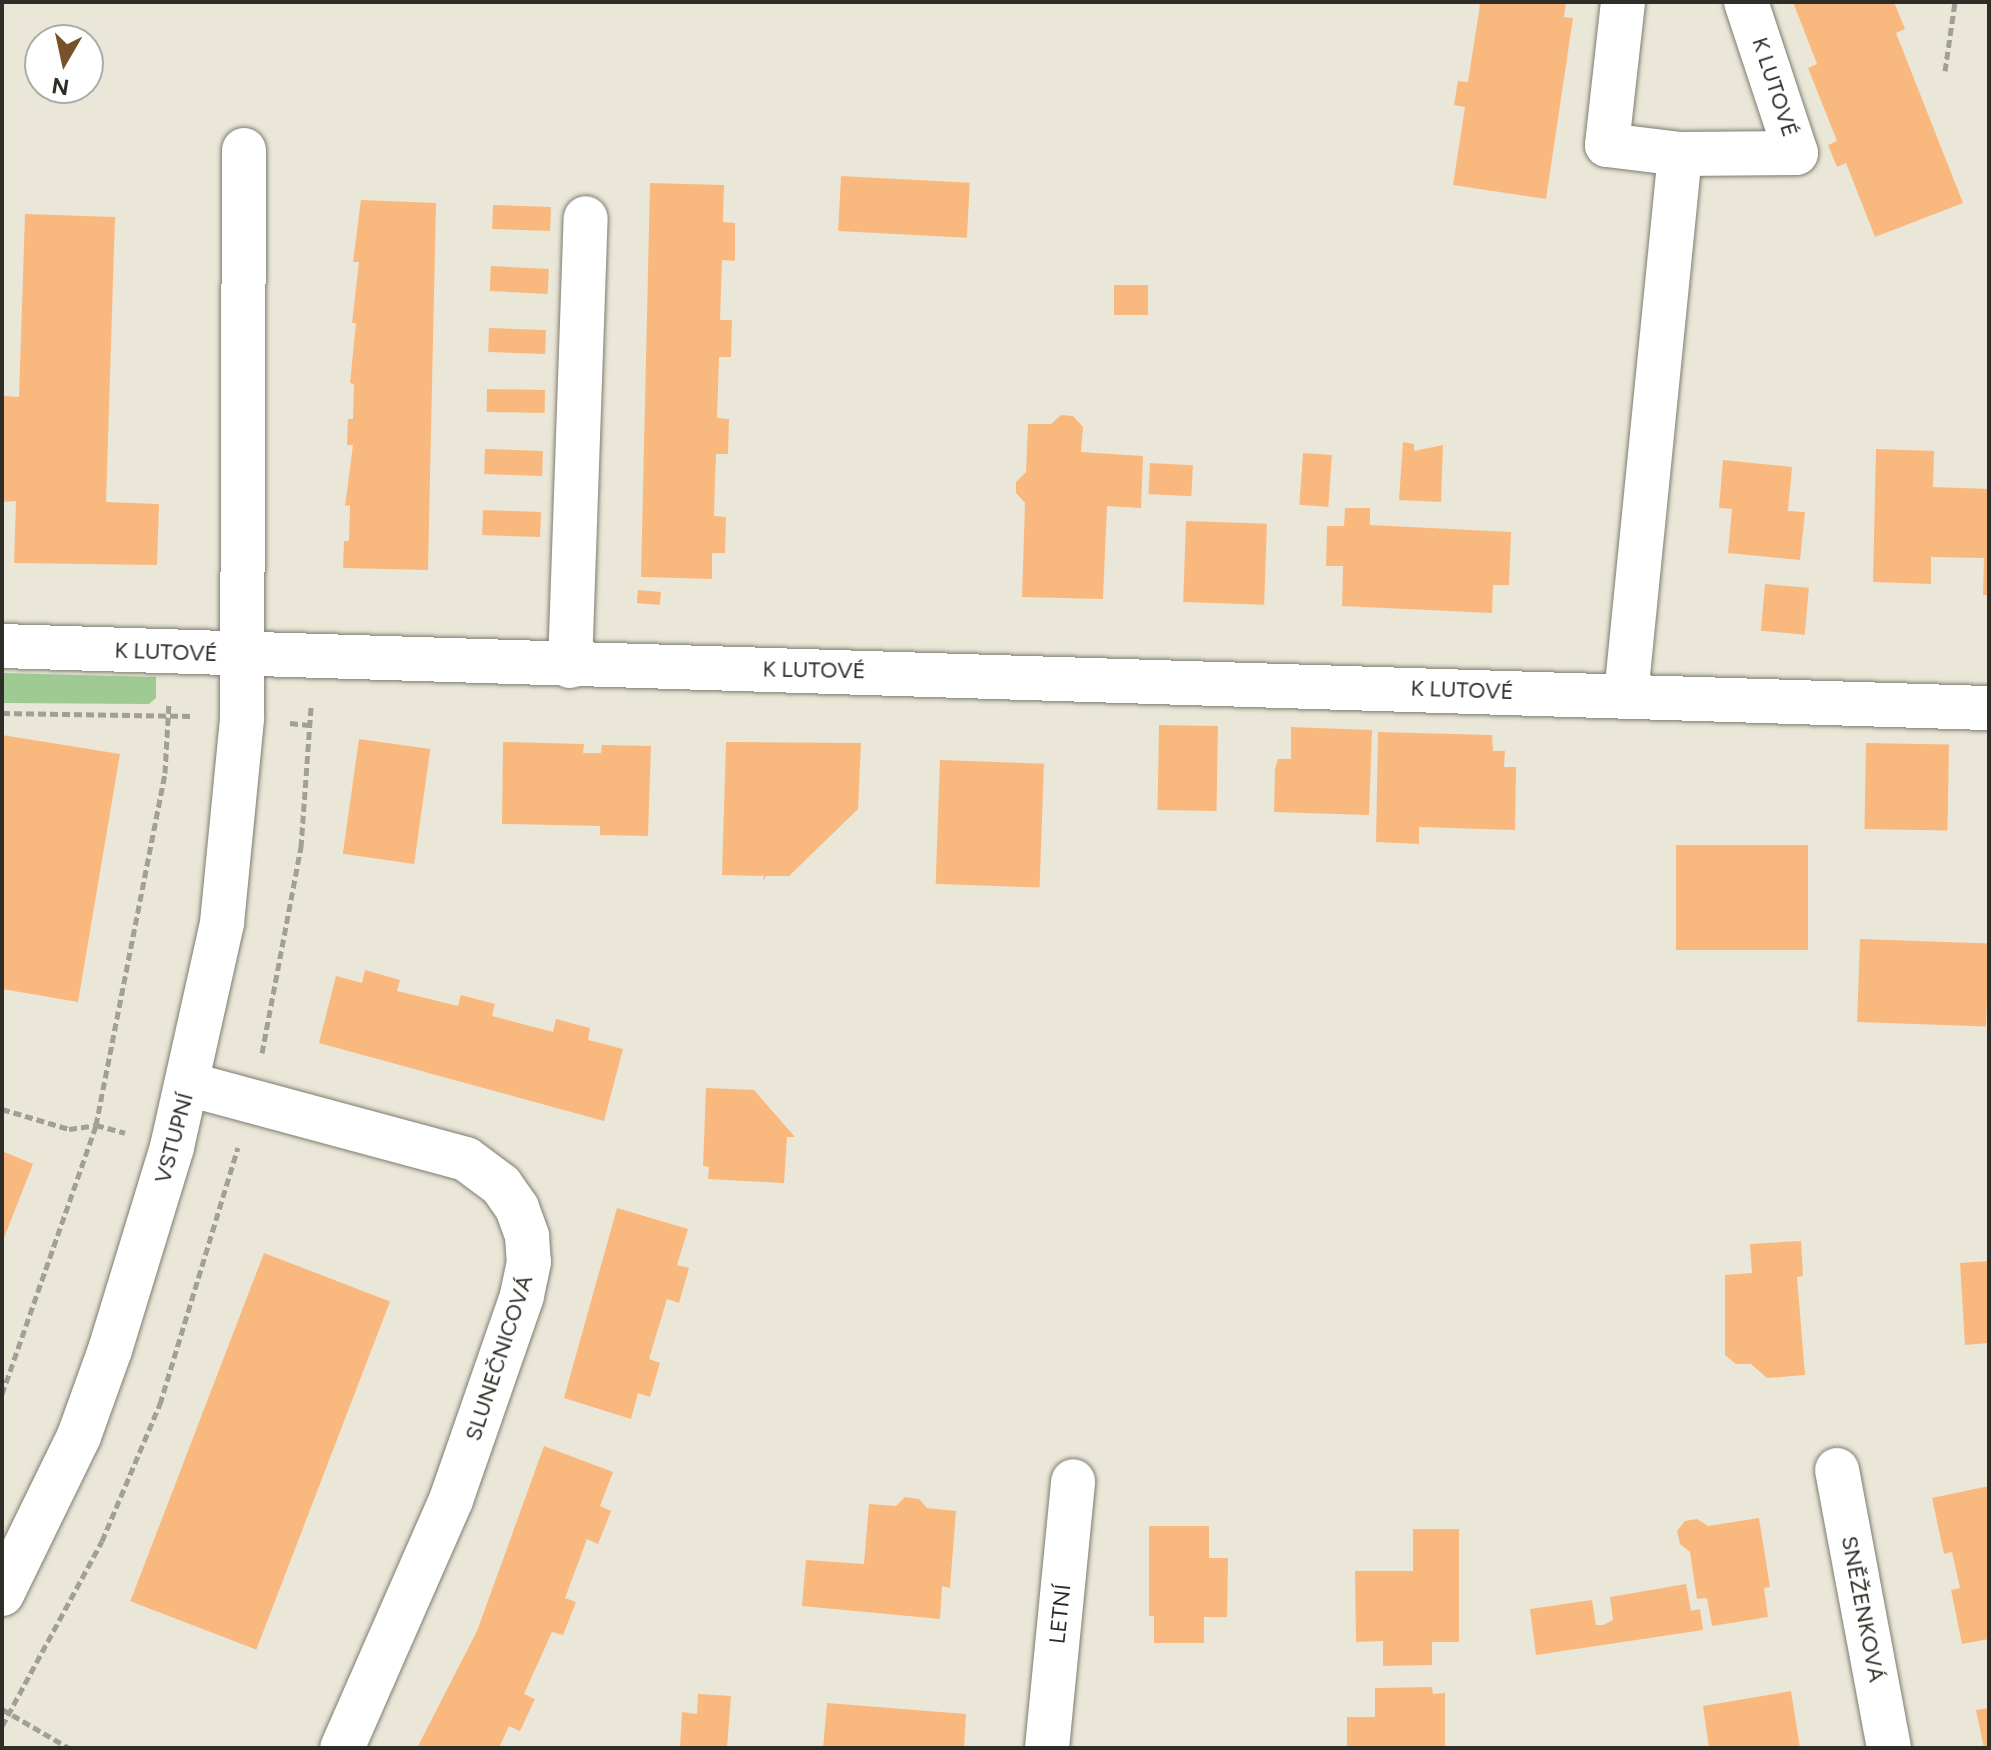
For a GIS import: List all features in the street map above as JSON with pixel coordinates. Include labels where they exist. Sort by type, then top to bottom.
[{"type":"street","name":"K LUTOVÉ","points":[[1623,2],[1607,145],[1680,154],[1796,153],[1746,2]]},
{"type":"street","name":"VSTUPNÍ","points":[[2,1594],[79,1436],[110,1350],[188,1084],[222,923],[242,719],[244,150]]},
{"type":"street","points":[[1626,695],[1680,154]]},
{"type":"street","points":[[570,666],[586,218]]},
{"type":"street","name":"K LUTOVÉ","points":[[2,646],[1989,708]]},
{"type":"street","name":"SLUNEČNICOVÁ","points":[[188,1084],[466,1159],[501,1185],[517,1208],[527,1236],[529,1262],[522,1296],[451,1500],[342,1748]]},
{"type":"street","name":"SNĚŽENKOVÁ","points":[[1837,1470],[1889,1748]]},
{"type":"street","name":"LETNÍ","points":[[1047,1748],[1073,1481]]},
{"type":"path","points":[[1945,71],[1955,2]]},
{"type":"path","points":[[2,1394],[27,1333],[96,1125],[137,939],[165,773],[170,652]]},
{"type":"path","points":[[2,713],[168,715],[309,725]]},
{"type":"path","points":[[2,1109],[69,1129],[96,1125]]},
{"type":"path","points":[[2,1709],[69,1748]]},
{"type":"green space","points":[[2,673],[156,677],[156,698],[149,704],[2,703]]},
{"type":"building","points":[[1474,2],[1566,2],[1564,17],[1573,18],[1546,199],[1453,185],[1465,107],[1454,105],[1458,81],[1468,82],[1480,5]]},
{"type":"building","points":[[1793,2],[1894,2],[1905,29],[1896,33],[1963,203],[1875,237],[1846,163],[1837,167],[1828,145],[1837,141],[1808,68],[1817,64]]},
{"type":"building","points":[[841,176],[970,183],[967,238],[838,231]]},
{"type":"building","points":[[650,183],[724,185],[723,222],[735,223],[735,261],[722,260],[720,320],[732,320],[731,357],[719,357],[717,418],[729,419],[728,454],[716,454],[715,480],[714,516],[726,517],[725,553],[712,553],[712,579],[641,577]]},
{"type":"building","points":[[361,200],[436,203],[428,570],[343,568],[344,541],[349,541],[350,505],[345,506],[353,445],[347,445],[348,419],[353,419],[354,384],[350,383],[356,323],[352,323],[359,262],[353,262]]},
{"type":"building","points":[[493,205],[551,207],[550,231],[492,229]]},
{"type":"building","points":[[25,214],[115,217],[106,502],[159,504],[157,565],[14,563],[16,501],[2,502],[3,396],[19,397]]},
{"type":"building","points":[[491,266],[549,269],[548,294],[490,291]]},
{"type":"building","points":[[1114,285],[1148,285],[1148,315],[1114,315]]},
{"type":"building","points":[[489,328],[546,330],[545,354],[488,352]]},
{"type":"building","points":[[487,389],[545,390],[545,413],[487,412]]},
{"type":"building","points":[[1061,415],[1073,416],[1083,427],[1081,452],[1143,456],[1141,508],[1107,506],[1103,599],[1022,597],[1025,503],[1016,493],[1016,482],[1026,472],[1028,424],[1051,424]]},
{"type":"building","points":[[1403,442],[1414,444],[1414,451],[1443,445],[1441,502],[1399,500]]},
{"type":"building","points":[[485,449],[543,451],[542,476],[484,474]]},
{"type":"building","points":[[1876,449],[1934,451],[1933,487],[1989,489],[1989,595],[1983,595],[1984,558],[1931,557],[1931,584],[1873,582]]},
{"type":"building","points":[[1303,453],[1332,455],[1328,507],[1299,505]]},
{"type":"building","points":[[1723,460],[1792,467],[1788,511],[1805,512],[1800,560],[1728,553],[1732,509],[1719,508]]},
{"type":"building","points":[[1150,463],[1193,465],[1191,496],[1148,494]]},
{"type":"building","points":[[1345,508],[1370,508],[1370,525],[1511,532],[1509,585],[1493,585],[1492,613],[1342,606],[1343,566],[1326,566],[1327,526],[1344,526]]},
{"type":"building","points":[[483,510],[541,512],[540,537],[482,535]]},
{"type":"building","points":[[1186,521],[1267,524],[1264,605],[1183,602]]},
{"type":"building","points":[[1765,584],[1809,588],[1805,635],[1761,631]]},
{"type":"building","points":[[638,590],[661,592],[660,605],[637,603]]},
{"type":"building","points":[[1159,725],[1218,726],[1217,811],[1158,810]]},
{"type":"building","points":[[1291,727],[1372,730],[1369,815],[1274,812],[1275,769],[1278,759],[1291,759]]},
{"type":"building","points":[[1378,732],[1492,735],[1493,751],[1505,751],[1504,767],[1516,767],[1515,830],[1419,827],[1419,844],[1376,842]]},
{"type":"building","points":[[2,735],[120,754],[78,1002],[2,989]]},
{"type":"building","points":[[359,739],[430,749],[414,864],[343,854]]},
{"type":"building","points":[[503,742],[584,744],[583,753],[601,753],[602,745],[651,746],[648,836],[600,835],[600,826],[502,824]]},
{"type":"building","points":[[726,742],[861,743],[858,809],[789,876],[766,876],[763,881],[764,876],[722,875]]},
{"type":"building","points":[[1866,743],[1949,744],[1947,830],[1864,829]]},
{"type":"building","points":[[940,760],[1044,764],[1040,888],[936,884]]},
{"type":"building","points":[[1676,845],[1808,845],[1808,950],[1676,950]]},
{"type":"building","points":[[1860,939],[1989,944],[1986,1026],[1857,1022]]},
{"type":"building","points":[[365,970],[400,980],[397,991],[458,1006],[461,995],[495,1004],[492,1016],[553,1032],[556,1019],[590,1028],[588,1040],[623,1049],[604,1121],[319,1043],[336,976],[362,983]]},
{"type":"building","points":[[706,1088],[754,1090],[795,1137],[787,1137],[784,1183],[708,1179],[709,1167],[703,1166]]},
{"type":"building","points":[[2,1151],[33,1164],[2,1243]]},
{"type":"building","points":[[617,1208],[688,1229],[677,1265],[689,1268],[679,1303],[667,1299],[649,1359],[660,1363],[650,1397],[638,1393],[631,1419],[564,1398]]},
{"type":"building","points":[[1801,1241],[1803,1276],[1797,1277],[1805,1375],[1767,1378],[1751,1364],[1736,1364],[1725,1355],[1725,1275],[1752,1273],[1750,1244]]},
{"type":"building","points":[[264,1253],[390,1301],[256,1650],[130,1601]]},
{"type":"building","points":[[1989,1261],[1989,1343],[1965,1345],[1960,1263]]},
{"type":"building","points":[[544,1446],[613,1472],[600,1506],[611,1511],[598,1544],[587,1539],[565,1598],[576,1602],[563,1635],[552,1632],[524,1694],[535,1699],[520,1731],[509,1726],[499,1748],[417,1748],[477,1631]]},
{"type":"building","points":[[1989,1486],[1989,1639],[1962,1644],[1951,1590],[1960,1588],[1952,1552],[1944,1554],[1932,1498]]},
{"type":"building","points":[[905,1497],[919,1499],[927,1508],[956,1511],[950,1588],[942,1586],[940,1619],[802,1606],[806,1560],[864,1564],[869,1504],[896,1506]]},
{"type":"building","points":[[1759,1518],[1770,1587],[1764,1588],[1768,1617],[1712,1626],[1707,1598],[1697,1599],[1690,1552],[1680,1544],[1677,1531],[1685,1521],[1697,1519],[1708,1526]]},
{"type":"building","points":[[1149,1526],[1209,1526],[1209,1558],[1228,1558],[1227,1617],[1204,1617],[1204,1643],[1154,1643],[1154,1616],[1149,1616]]},
{"type":"building","points":[[1413,1529],[1459,1529],[1459,1642],[1432,1642],[1432,1665],[1383,1666],[1383,1641],[1356,1642],[1355,1571],[1413,1571]]},
{"type":"building","points":[[1686,1584],[1691,1611],[1700,1609],[1703,1630],[1536,1655],[1530,1609],[1592,1600],[1596,1625],[1603,1625],[1613,1620],[1610,1597]]},
{"type":"building","points":[[1432,1687],[1433,1694],[1445,1693],[1445,1748],[1347,1748],[1347,1717],[1375,1717],[1375,1688]]},
{"type":"building","points":[[1791,1691],[1800,1748],[1709,1748],[1703,1706]]},
{"type":"building","points":[[698,1694],[731,1696],[727,1748],[680,1748],[682,1712],[697,1714]]},
{"type":"building","points":[[827,1703],[966,1714],[964,1748],[823,1748]]},
{"type":"building","points":[[1989,1708],[1989,1748],[1984,1748],[1976,1710]]}]
